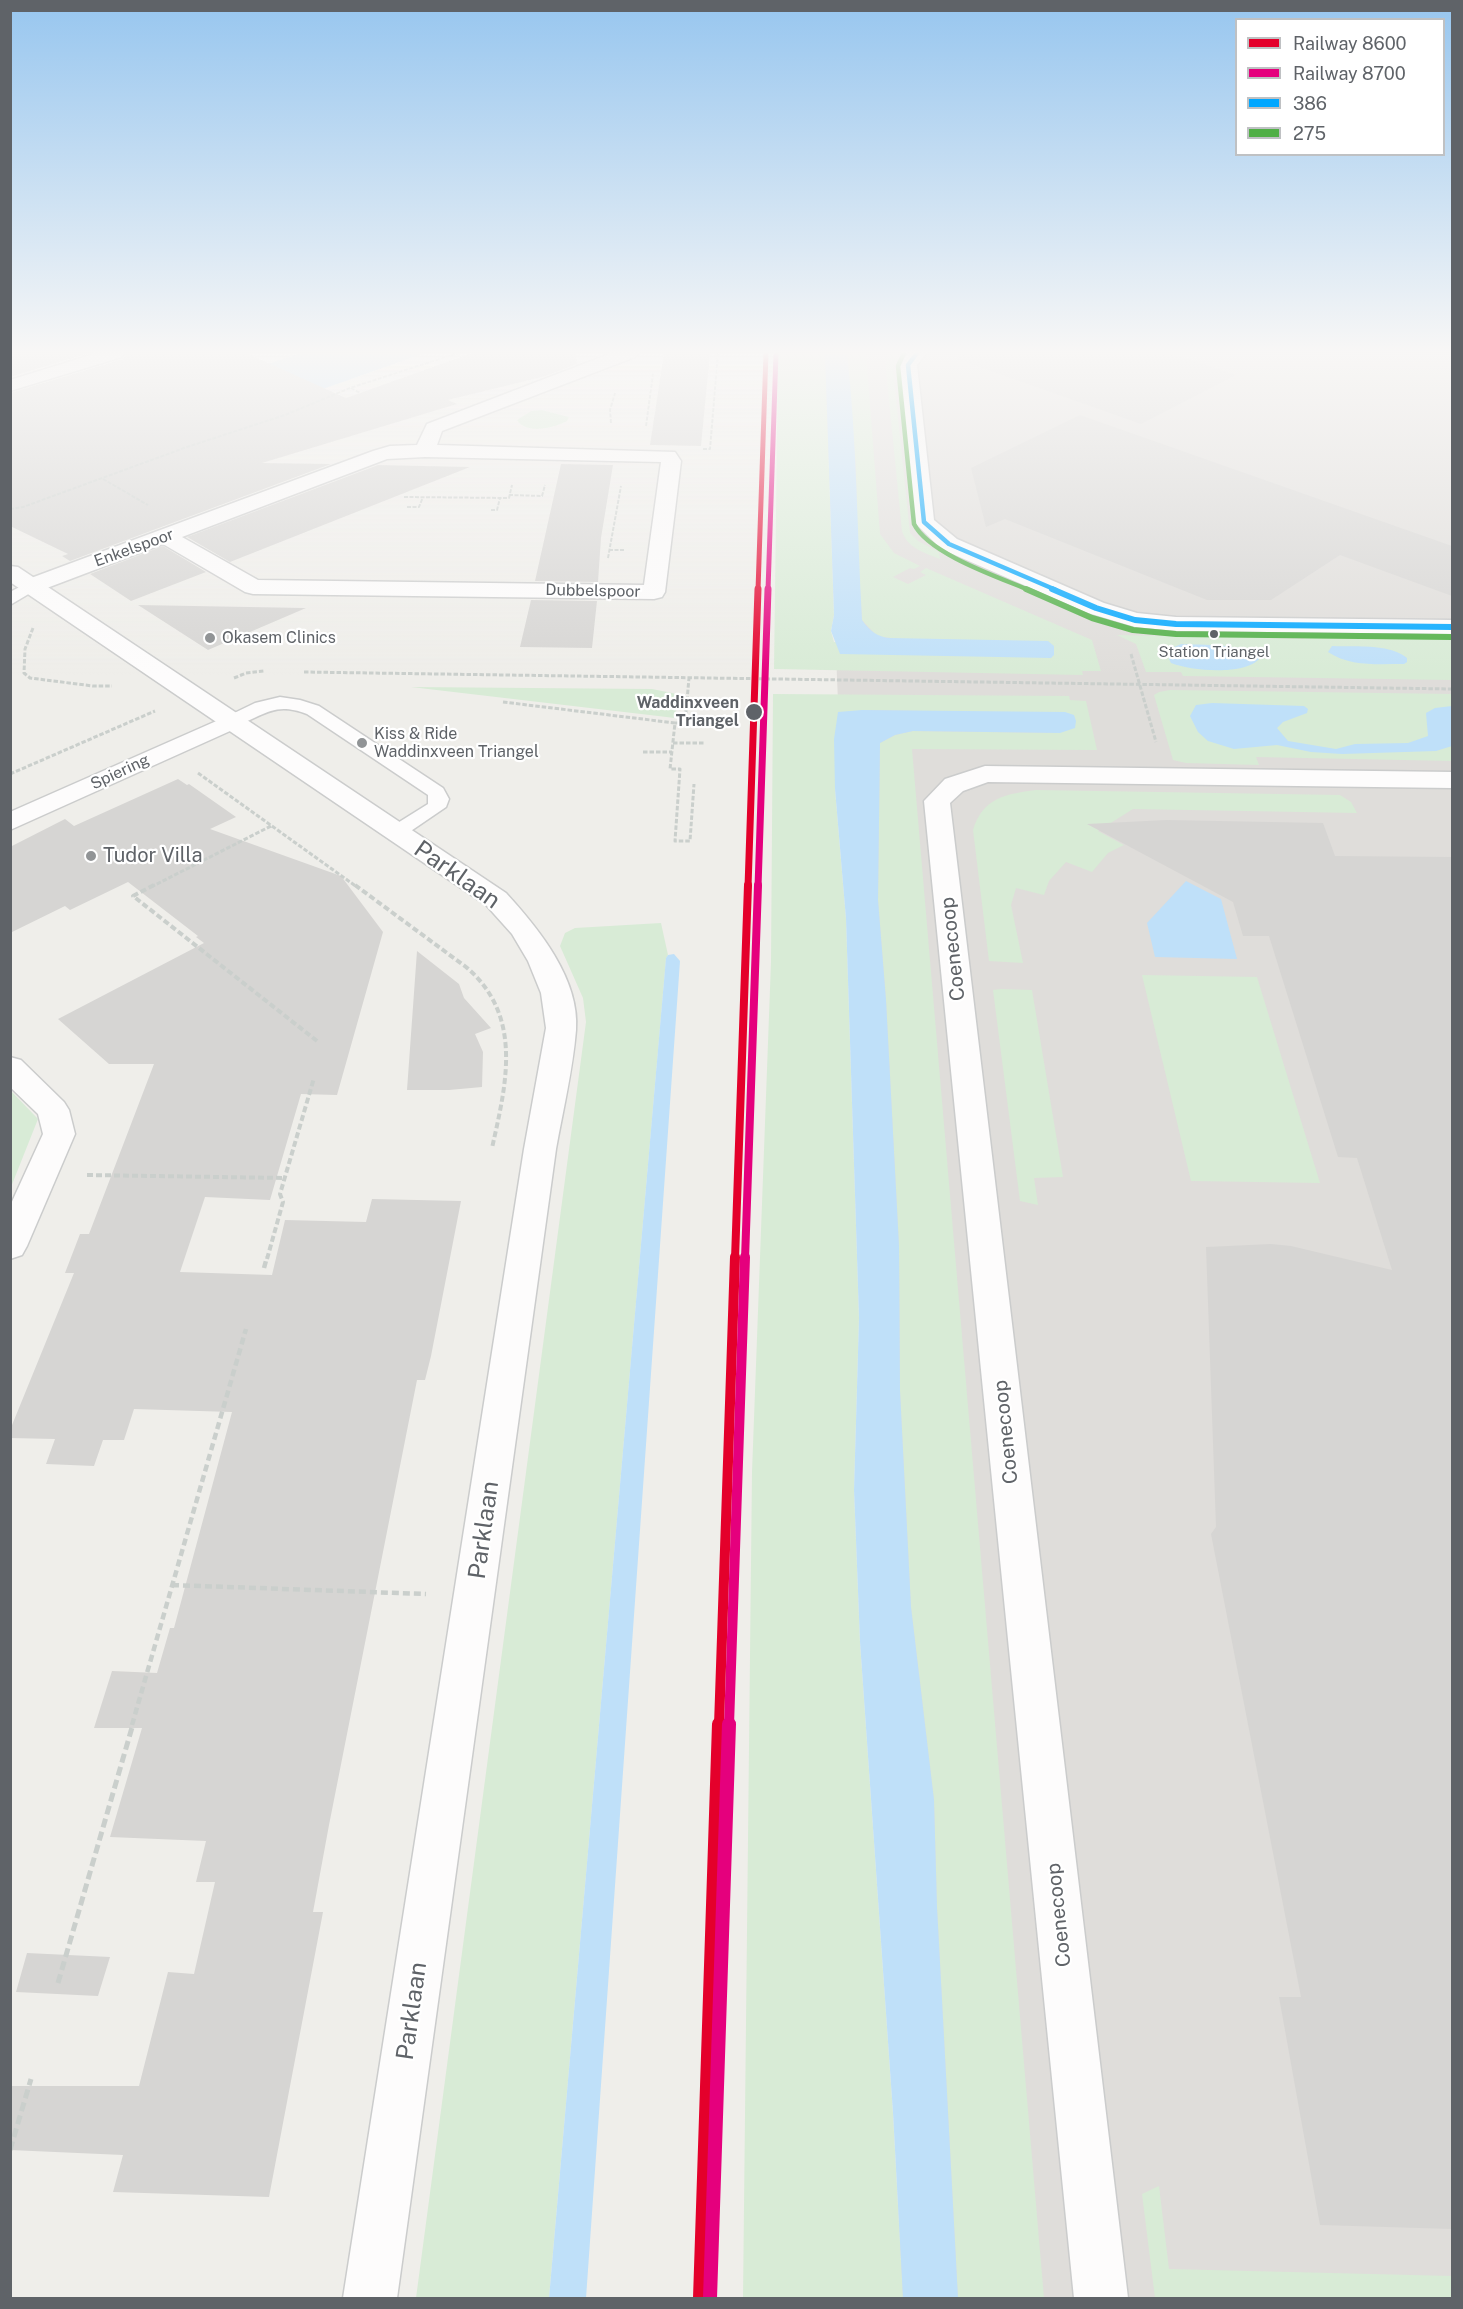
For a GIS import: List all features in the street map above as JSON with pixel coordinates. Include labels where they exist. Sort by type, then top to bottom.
[{"type":"street","name":"Enkelspoor","points":[[17,586],[188,528],[365,461]]},
{"type":"street","name":"Dubbelspoor","points":[[165,536],[253,587],[654,592],[671,461]]},
{"type":"street","points":[[918,461],[924,522],[949,544],[1096,608],[1135,620],[1176,624],[1452,627]]},
{"type":"street","name":"Parklaan","points":[[17,586],[192,695],[496,899],[523,929],[543,961],[556,993],[561,1028],[538,1161],[370,2298]]},
{"type":"street","name":"Spiering","points":[[10,822],[230,722]]},
{"type":"street","name":"Coenecoop","points":[[1101,2298],[937,801],[954,785],[985,774],[1166,774],[1452,780]]},
{"type":"street","points":[[10,1068],[53,1110],[59,1134],[10,1246]]},
{"type":"lane","name":"Parklaan","points":[[230,722],[277,701],[295,702],[313,710],[436,792],[439,799],[436,807],[395,833]]},
{"type":"path","points":[[10,509],[23,507],[152,461]]},
{"type":"path","points":[[404,497],[508,498],[519,461]]},
{"type":"path","points":[[602,591],[626,461]]},
{"type":"path","points":[[102,478],[188,528]]},
{"type":"path","points":[[407,507],[419,507],[423,497]]},
{"type":"path","points":[[491,510],[497,510],[500,498]]},
{"type":"path","points":[[34,626],[25,649],[23,662],[24,673],[30,678],[93,686],[112,686]]},
{"type":"path","points":[[389,674],[1452,689]]},
{"type":"path","points":[[503,702],[685,723],[689,678]]},
{"type":"path","points":[[1139,685],[1166,774]]},
{"type":"path","points":[[10,774],[192,695]]},
{"type":"path","points":[[128,723],[448,952],[476,975],[490,996],[506,1049],[507,1072],[492,1148]]},
{"type":"path","points":[[675,723],[670,769],[680,769],[675,841],[690,841],[694,784]]},
{"type":"path","points":[[673,743],[704,743]]},
{"type":"path","points":[[643,753],[672,752]]},
{"type":"path","points":[[272,826],[133,896],[317,1041]]},
{"type":"path","points":[[264,1268],[284,1202],[280,1194],[314,1078]]},
{"type":"path","points":[[41,1174],[285,1178]]},
{"type":"path","points":[[58,1983],[246,1329]]},
{"type":"path","points":[[172,1585],[474,1595]]},
{"type":"path","points":[[10,2150],[30,2079]]},
{"type":"shaded area","points":[[828,461],[1452,461],[1452,2298],[902,2298]]},
{"type":"green space","points":[[777,461],[829,461],[834,615],[831,631],[834,642],[890,638],[877,636],[862,620],[855,461],[874,461],[880,534],[894,553],[920,566],[910,568],[893,577],[908,584],[926,575],[920,572],[926,568],[1092,640],[1101,671],[1082,671],[1083,675],[774,669]]},
{"type":"green space","points":[[895,461],[902,461],[910,533],[918,541],[939,552],[940,559],[912,546],[902,531]]},
{"type":"green space","points":[[1117,635],[1304,639],[1303,635],[1452,637],[1452,680],[1183,676],[1181,672],[1146,672],[1136,644]]},
{"type":"green space","points":[[411,687],[652,689],[677,694],[675,718]]},
{"type":"green space","points":[[1170,690],[1452,694],[1452,761],[1256,757],[1259,765],[1186,763],[1173,760],[1154,695]]},
{"type":"green space","points":[[773,694],[1069,696],[1070,700],[1086,701],[1097,750],[912,749],[1044,2298],[958,2298],[937,1907],[934,1800],[911,1607],[900,1391],[899,1246],[886,1000],[878,900],[880,743],[895,735],[913,731],[1060,733],[924,711],[862,710],[835,769],[835,789],[846,919],[859,1318],[854,1490],[860,1642],[893,2113],[903,2298],[743,2298],[752,1472],[771,962]]},
{"type":"green space","points":[[1036,790],[1340,795],[1351,802],[1357,813],[1133,809],[1098,831],[1124,845],[1108,853],[1092,872],[1066,862],[1049,881],[1044,895],[1016,888],[1011,905],[1023,963],[989,961],[973,830],[977,819],[989,804],[1014,793]]},
{"type":"green space","points":[[661,923],[668,955],[549,2298],[416,2298],[586,1022],[583,998],[560,946],[565,933],[575,928]]},
{"type":"green space","points":[[1142,975],[1257,977],[1320,1183],[1191,1181]]},
{"type":"green space","points":[[993,990],[1032,990],[1063,1177],[1034,1178],[1038,1205],[1020,1201]]},
{"type":"green space","points":[[11,1091],[38,1119],[11,1187]]},
{"type":"green space","points":[[1159,2186],[1169,2269],[1452,2276],[1452,2298],[1155,2298],[1142,2194]]},
{"type":"water","points":[[93,461],[119,461],[101,467]]},
{"type":"water","points":[[829,461],[855,461],[862,620],[874,633],[890,638],[1048,641],[1054,646],[1054,655],[1051,658],[840,654],[831,631],[834,615]]},
{"type":"water","points":[[1181,644],[1235,647],[1254,653],[1260,658],[1253,664],[1231,670],[1191,668],[1171,663],[1169,659],[1170,649]]},
{"type":"water","points":[[1332,646],[1361,646],[1391,650],[1407,658],[1407,662],[1404,664],[1365,664],[1355,662],[1328,652]]},
{"type":"water","points":[[1212,703],[1304,706],[1308,709],[1307,713],[1283,722],[1277,728],[1288,741],[1336,749],[1355,744],[1408,743],[1428,736],[1426,713],[1435,708],[1452,706],[1452,746],[1436,751],[1342,754],[1311,752],[1277,745],[1234,749],[1208,741],[1198,732],[1190,716],[1196,705]]},
{"type":"water","points":[[862,710],[1065,712],[1074,715],[1076,721],[1075,728],[1060,733],[913,731],[895,735],[880,743],[878,900],[886,1000],[899,1246],[900,1391],[911,1607],[934,1800],[937,1907],[958,2298],[903,2298],[893,2113],[860,1642],[854,1490],[859,1318],[846,919],[835,789],[834,739],[838,712]]},
{"type":"water","points":[[1186,881],[1221,899],[1237,959],[1155,957],[1147,923]]},
{"type":"water","points":[[674,954],[680,961],[586,2298],[549,2298],[666,958]]},
{"type":"building","points":[[10,461],[269,461],[262,463],[331,464],[70,561],[62,556],[68,554],[10,526]]},
{"type":"building","points":[[986,461],[1210,461],[1452,546],[1452,596],[1340,555],[1271,600],[1207,600],[1005,519],[986,527],[971,468]]},
{"type":"building","points":[[561,464],[613,465],[601,538],[598,582],[535,581]]},
{"type":"building","points":[[378,465],[470,467],[230,562],[187,537]]},
{"type":"building","points":[[163,546],[206,572],[131,601],[90,574]]},
{"type":"building","points":[[531,600],[597,601],[592,648],[520,647]]},
{"type":"building","points":[[138,605],[306,608],[208,650]]},
{"type":"building","points":[[178,779],[189,784],[236,817],[210,829],[341,876],[383,932],[337,1095],[301,1094],[270,1200],[205,1197],[180,1272],[272,1275],[285,1220],[366,1222],[372,1199],[461,1201],[431,1356],[425,1380],[417,1380],[329,1825],[313,1912],[323,1912],[269,2197],[113,2192],[123,2155],[10,2150],[10,2086],[139,2086],[168,1972],[194,1974],[215,1882],[196,1882],[206,1841],[110,1837],[142,1728],[94,1728],[112,1671],[157,1673],[170,1628],[174,1628],[232,1412],[134,1409],[124,1440],[103,1440],[94,1466],[46,1464],[55,1439],[10,1438],[10,1430],[74,1273],[65,1273],[80,1234],[89,1234],[154,1064],[109,1064],[58,1019],[204,943],[128,882],[70,910],[65,906],[10,933],[10,847],[65,819],[74,826]]},
{"type":"building","points":[[1166,820],[1323,823],[1335,856],[1452,857],[1452,2229],[1320,2225],[1279,1997],[1301,1997],[1211,1534],[1216,1527],[1206,1247],[1271,1244],[1291,1246],[1392,1270],[1357,1158],[1338,1157],[1269,936],[1243,936],[1233,902],[1087,824]]},
{"type":"building","points":[[417,951],[459,984],[464,998],[491,1028],[475,1034],[483,1052],[482,1087],[407,1090]]},
{"type":"building","points":[[27,1953],[110,1957],[98,1996],[16,1992]]},
{"type":"rail line","name":"8600","points":[[700,2298],[762,461]]},
{"type":"rail line","name":"8700","points":[[710,2298],[772,461]]},
{"type":"transit line","name":"275","points":[[908,461],[914,524],[917,530],[944,553],[1092,618],[1133,630],[1176,634],[1452,637]]},
{"type":"transit line","name":"386","points":[[918,461],[924,522],[949,544],[1096,608],[1135,620],[1176,624],[1452,627]]},
{"type":"place","name":"Station Triangel","points":[[1214,634]]},
{"type":"place","name":"Okasem Clinics","points":[[210,638]]},
{"type":"place","name":"Waddinxveen Triangel","points":[[754,712]]},
{"type":"place","name":"Kiss & Ride Waddinxveen Triangel","points":[[362,743]]},
{"type":"place","name":"Tudor Villa","points":[[91,856]]}]
